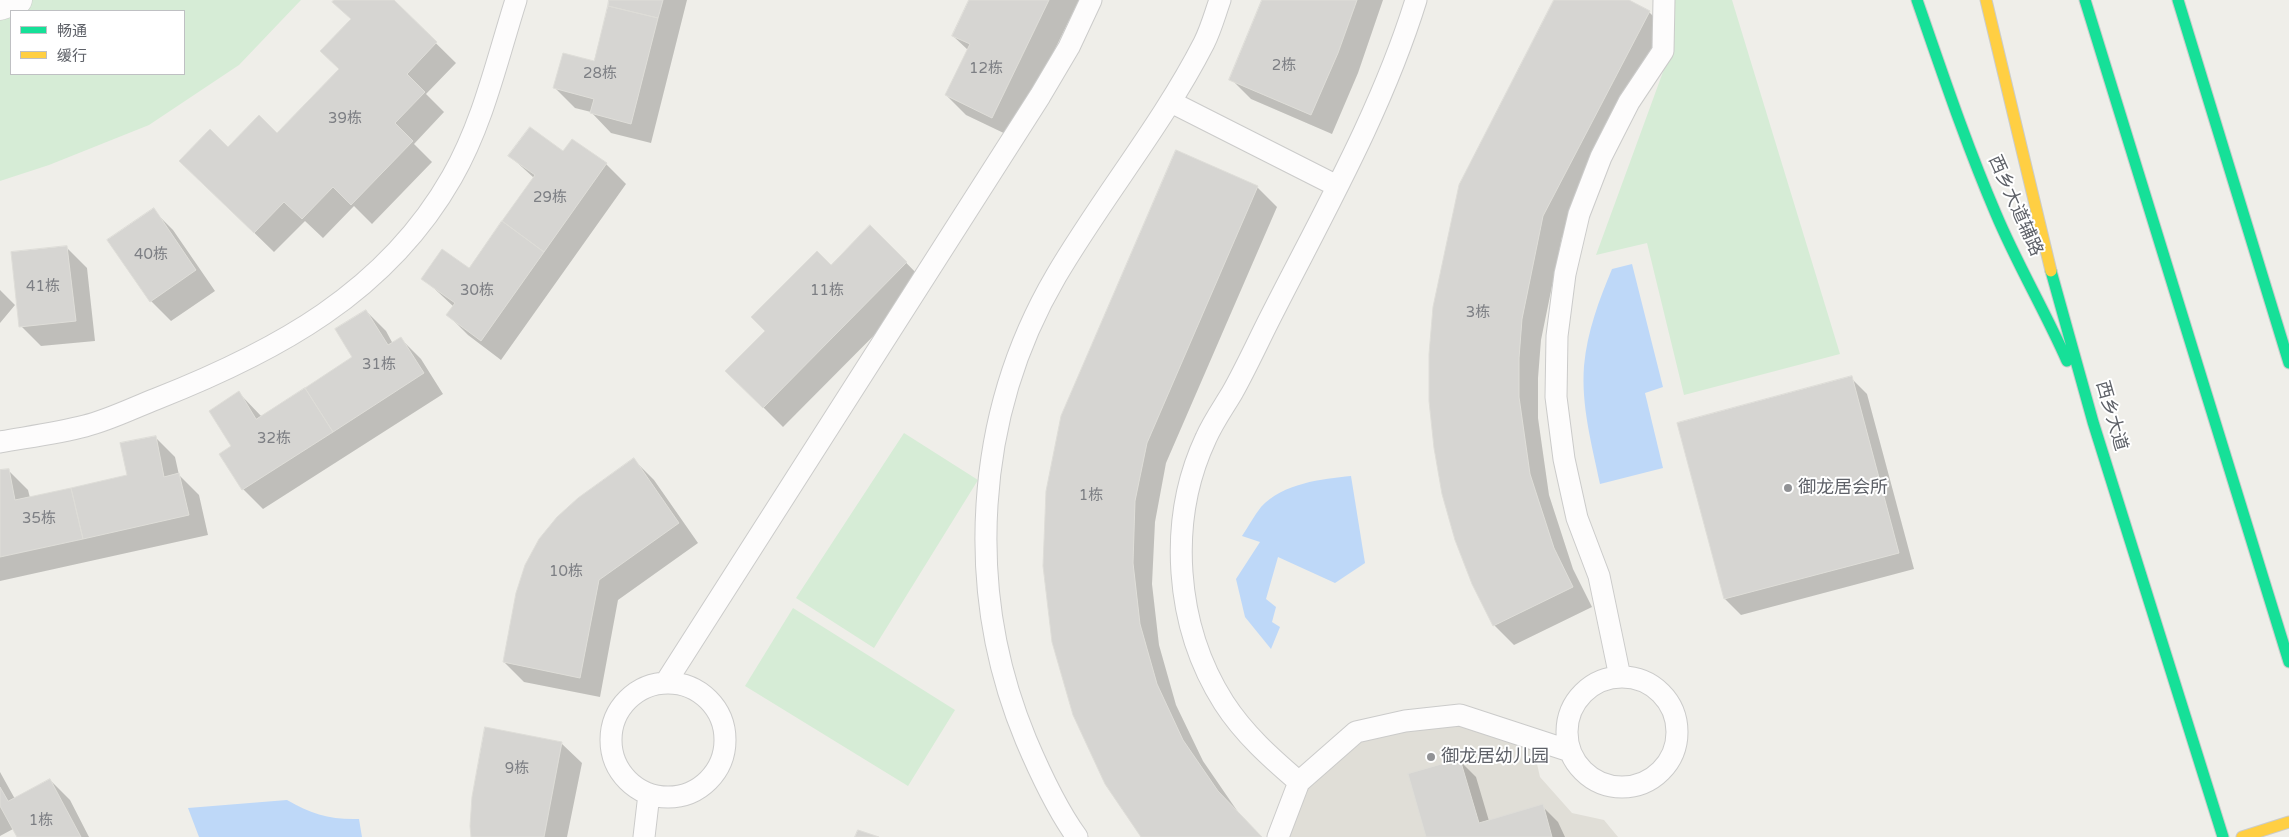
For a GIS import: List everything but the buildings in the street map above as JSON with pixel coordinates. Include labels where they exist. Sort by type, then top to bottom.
[{"type":"main road","name":"西乡大道辅路","points":[[1917,0],[1954,106],[1996,215],[2050,322],[2093,422]]},
{"type":"main road","name":"西乡大道","points":[[1986,0],[2040,230],[2093,422],[2223,837]]},
{"type":"main road","points":[[2085,0],[2289,662]]},
{"type":"main road","points":[[2178,0],[2289,362]]},
{"type":"main road","points":[[2242,837],[2289,822]]},
{"type":"street","points":[[0,6],[18,0]]},
{"type":"lane","points":[[0,442],[86,426],[190,385],[284,339],[335,308],[380,270],[419,226],[452,177],[478,124],[516,0]]},
{"type":"lane","points":[[666,682],[1040,96],[1069,47],[1091,0]]},
{"type":"lane","points":[[1077,837],[1038,771],[1014,711],[996,649],[987,585],[985,521],[992,457],[1006,394],[1027,333],[1056,276],[1171,102],[1205,41],[1220,0]]},
{"type":"lane","points":[[1299,782],[1257,746],[1220,694],[1199,653],[1185,600],[1180,545],[1188,490],[1206,438],[1233,391],[1374,111],[1406,32],[1416,0]]},
{"type":"lane","points":[[1620,677],[1598,576],[1578,518],[1564,459],[1556,397],[1557,336],[1564,274],[1580,214],[1601,157],[1629,102],[1663,51],[1664,0]]},
{"type":"lane","points":[[1171,102],[1337,186]]},
{"type":"lane","points":[[1620,677],[1638,679],[1653,686],[1666,698],[1674,714],[1677,733],[1674,752],[1664,768],[1650,781],[1631,787],[1612,787],[1595,780],[1580,768],[1570,751],[1567,734],[1569,716],[1576,701],[1588,688],[1603,680],[1620,677]]},
{"type":"lane","points":[[666,682],[686,685],[701,693],[715,707],[724,726],[725,744],[722,760],[712,776],[702,786],[684,794],[669,797],[649,794],[639,789],[623,775],[612,749],[612,729],[620,709],[628,699],[644,688],[666,682]]},
{"type":"lane","points":[[1278,837],[1299,782],[1356,732],[1405,720],[1460,715],[1570,751]]},
{"type":"lane","points":[[644,837],[649,794]]},
{"type":"shaded area","name":"御龙居幼儿园","points":[[1460,715],[1531,738],[1540,777],[1572,813],[1604,820],[1618,837],[1278,837],[1299,782],[1356,732]]},
{"type":"green space","points":[[0,0],[301,0],[239,65],[149,125],[49,165],[0,181]]},
{"type":"green space","points":[[1669,0],[1732,0],[1840,354],[1684,395],[1647,243],[1596,255],[1671,50]]},
{"type":"green space","points":[[904,433],[978,480],[874,648],[796,598]]},
{"type":"green space","points":[[793,608],[955,710],[908,786],[745,686]]},
{"type":"water","points":[[1632,264],[1663,387],[1645,393],[1663,468],[1600,484],[1586,411],[1583,381],[1584,366],[1594,316],[1612,269]]},
{"type":"water","points":[[1351,476],[1365,563],[1335,583],[1278,557],[1266,599],[1276,607],[1272,622],[1280,627],[1271,649],[1245,617],[1236,579],[1260,542],[1242,536],[1261,507],[1280,492],[1303,484]]},
{"type":"water","points":[[287,800],[304,809],[322,815],[359,819],[362,837],[199,837],[188,808]]},
{"type":"traffic: fast","points":[[1917,0],[1985,188],[2004,233],[2067,361]]},
{"type":"traffic: fast","points":[[2085,0],[2289,662]]},
{"type":"traffic: fast","points":[[2178,0],[2289,363]]},
{"type":"traffic: fast","points":[[2051,271],[2093,422],[2223,837]]},
{"type":"traffic: slow","points":[[1986,0],[2051,271]]},
{"type":"traffic: slow","points":[[2242,837],[2289,822]]},
{"type":"place","name":"御龙居会所","points":[[1788,488]]},
{"type":"place","name":"御龙居幼儿园","points":[[1431,757]]}]
